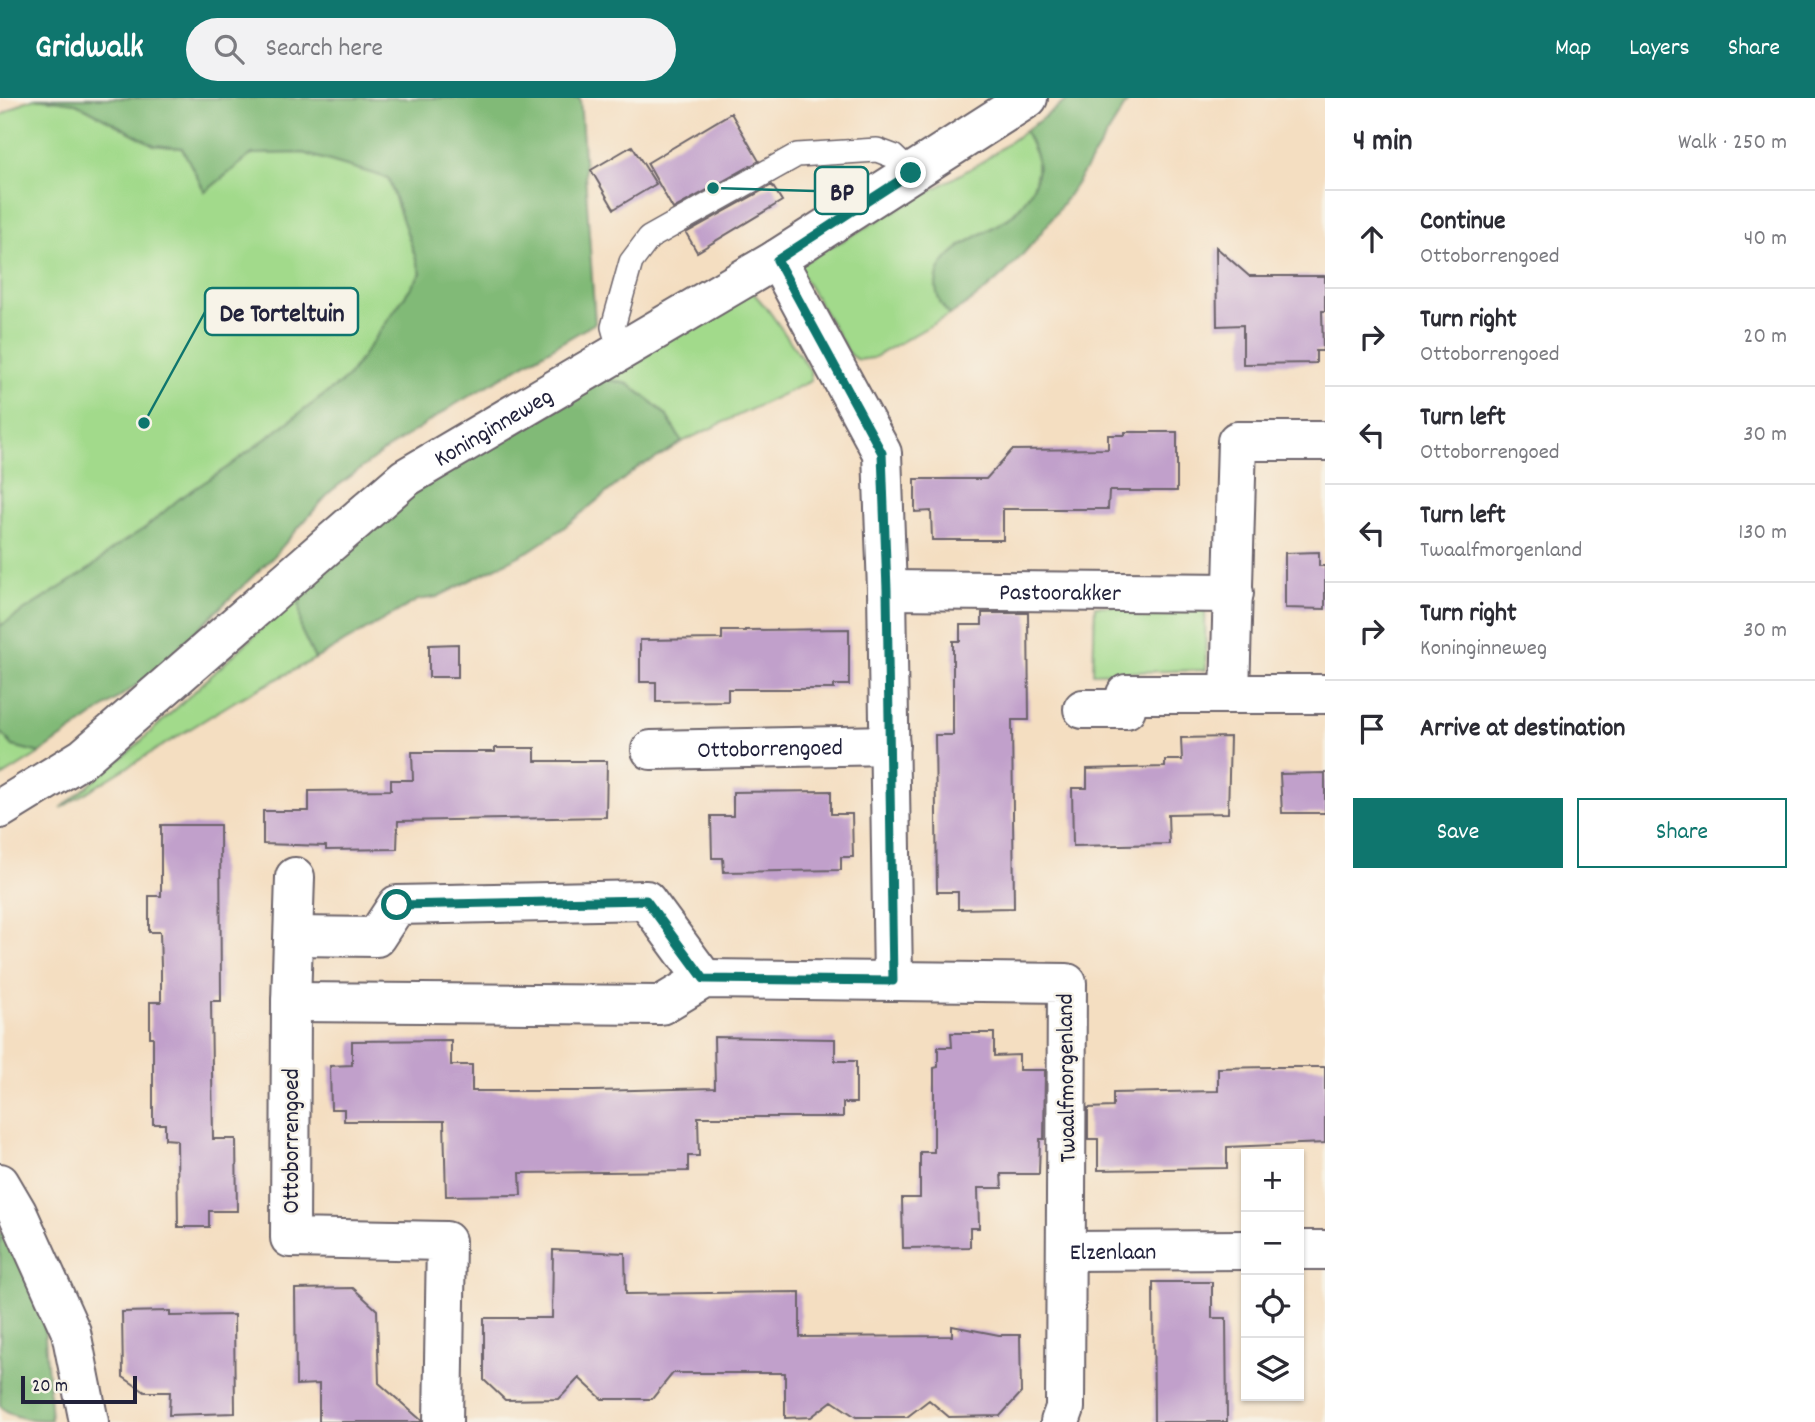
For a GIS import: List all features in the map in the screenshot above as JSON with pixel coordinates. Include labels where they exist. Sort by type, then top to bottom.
[{"type":"street","name":"Koninginneweg","points":[[0,809],[83,758],[405,478],[777,260],[1028,98]]},
{"type":"street","points":[[291,1002],[661,1005],[704,979],[893,981],[887,590],[882,453],[777,260]]},
{"type":"street","points":[[1230,694],[1237,440],[1325,442]]},
{"type":"street","name":"Pastoorakker","points":[[887,590],[1234,593]]},
{"type":"street","points":[[1083,709],[1126,709],[1126,694],[1325,694]]},
{"type":"street","name":"Ottoborrengoed","points":[[651,750],[890,745]]},
{"type":"street","name":"Ottoborrengoed","points":[[295,877],[291,1002],[290,1238],[446,1241],[443,1422]]},
{"type":"street","points":[[294,936],[376,937],[397,905],[646,900],[704,979]]},
{"type":"street","name":"Twaalfmorgenland","points":[[893,981],[1067,983],[1066,1251]]},
{"type":"street","points":[[0,1183],[17,1212],[71,1332],[89,1422]]},
{"type":"street","name":"Elzenlaan","points":[[1060,1422],[1065,1408],[1066,1251],[1241,1250]]},
{"type":"street","points":[[1304,1250],[1325,1250]]},
{"type":"lane","points":[[620,352],[613,327],[631,262],[649,238],[797,155],[877,150],[893,156],[911,173]]},
{"type":"green space","points":[[35,98],[76,103],[154,145],[182,148],[205,192],[252,154],[303,153],[388,178],[421,273],[347,378],[228,467],[179,499],[91,568],[0,626],[0,116]]},
{"type":"green space","points":[[36,98],[580,98],[595,323],[456,404],[387,449],[331,491],[273,557],[148,677],[40,753],[13,746],[0,734],[0,626],[91,568],[179,499],[228,467],[347,378],[421,273],[388,178],[303,153],[252,154],[205,192],[182,148],[154,145],[76,103]]},
{"type":"green space","points":[[1070,98],[1130,98],[1073,189],[1030,246],[1006,272],[979,295],[949,315],[940,302],[936,286],[938,272],[956,250],[1009,218],[1023,203],[1034,184],[1038,165],[1025,131]]},
{"type":"green space","points":[[1025,131],[1037,158],[1034,186],[1010,217],[960,246],[940,301],[949,315],[873,358],[858,360],[850,355],[797,266],[982,162]]},
{"type":"green space","points":[[751,290],[810,370],[811,381],[682,442],[666,415],[648,399],[628,384],[601,378]]},
{"type":"green space","points":[[601,378],[628,384],[648,399],[666,415],[682,442],[641,465],[562,529],[529,551],[437,597],[418,600],[315,659],[301,630],[299,594],[394,506]]},
{"type":"green space","points":[[299,594],[301,630],[315,659],[237,700],[61,808],[128,753]]},
{"type":"green space","points":[[1095,606],[1205,606],[1206,670],[1093,673]]},
{"type":"green space","points":[[0,734],[13,746],[40,753],[0,778]]},
{"type":"green space","points":[[0,1233],[7,1233],[22,1256],[44,1322],[51,1420],[18,1417],[0,1406]]},
{"type":"building","points":[[731,113],[759,161],[673,209],[647,163]]},
{"type":"building","points":[[632,146],[656,184],[614,209],[591,170]]},
{"type":"building","points":[[772,185],[782,201],[697,252],[686,233]]},
{"type":"building","points":[[1216,247],[1249,276],[1325,276],[1323,351],[1316,351],[1316,363],[1243,364],[1243,325],[1217,326]]},
{"type":"building","points":[[1125,432],[1177,432],[1177,491],[1109,491],[1108,509],[1003,509],[1003,540],[932,540],[931,511],[915,512],[915,479],[986,479],[1012,450],[1108,449],[1108,435],[1125,435]]},
{"type":"building","points":[[1319,552],[1319,566],[1325,566],[1325,609],[1285,608],[1285,553]]},
{"type":"building","points":[[982,613],[1028,613],[1029,720],[1012,720],[1014,908],[958,909],[958,892],[937,892],[935,735],[953,735],[953,641],[960,641],[960,625],[982,625]]},
{"type":"building","points":[[849,629],[849,685],[834,685],[834,689],[728,689],[728,701],[656,702],[656,682],[640,682],[640,640],[722,639],[722,631]]},
{"type":"building","points":[[458,644],[458,677],[429,677],[429,645]]},
{"type":"building","points":[[1230,737],[1228,813],[1168,814],[1169,844],[1073,846],[1072,788],[1087,788],[1087,769],[1165,767],[1165,760],[1182,760],[1181,738]]},
{"type":"building","points":[[495,748],[535,748],[535,761],[607,761],[606,817],[398,821],[397,849],[326,850],[326,846],[263,844],[263,811],[309,811],[309,791],[391,790],[391,780],[413,780],[412,752],[495,752]]},
{"type":"building","points":[[1325,773],[1325,813],[1282,813],[1280,774]]},
{"type":"building","points":[[831,791],[831,814],[852,814],[853,857],[841,857],[841,870],[724,872],[723,858],[712,858],[711,816],[733,816],[733,792]]},
{"type":"building","points":[[161,825],[220,825],[221,1001],[211,1001],[213,1139],[236,1139],[237,1211],[209,1211],[209,1227],[178,1227],[177,1140],[165,1139],[165,1124],[153,1124],[153,1037],[150,1037],[150,1002],[161,1002],[161,967],[160,932],[149,932],[149,896],[161,896]]},
{"type":"building","points":[[951,1033],[994,1033],[994,1056],[1019,1055],[1019,1070],[1045,1070],[1044,1139],[1040,1139],[1039,1174],[1001,1174],[1002,1188],[978,1188],[979,1228],[970,1228],[970,1247],[903,1248],[902,1198],[920,1198],[920,1152],[934,1152],[934,1068],[938,1067],[938,1047],[952,1047]]},
{"type":"building","points":[[714,1037],[835,1039],[835,1061],[856,1061],[856,1103],[843,1103],[843,1117],[698,1117],[699,1156],[688,1156],[688,1171],[520,1173],[521,1195],[446,1196],[444,1121],[344,1121],[344,1109],[331,1109],[330,1066],[352,1065],[352,1041],[451,1040],[451,1065],[472,1065],[472,1091],[594,1091],[715,1088]]},
{"type":"building","points":[[1325,1067],[1325,1143],[1227,1147],[1227,1168],[1098,1170],[1098,1139],[1088,1139],[1088,1108],[1113,1107],[1113,1093],[1218,1091],[1218,1068]]},
{"type":"building","points":[[553,1250],[625,1253],[626,1294],[800,1292],[800,1337],[952,1336],[952,1326],[999,1335],[1020,1335],[1021,1393],[1000,1416],[949,1417],[929,1400],[907,1417],[856,1417],[832,1401],[811,1417],[785,1418],[785,1373],[673,1373],[652,1399],[602,1399],[579,1378],[559,1399],[505,1400],[484,1380],[484,1318],[552,1318]]},
{"type":"building","points":[[1153,1282],[1212,1282],[1212,1318],[1226,1318],[1227,1422],[1154,1422]]},
{"type":"building","points":[[353,1288],[377,1310],[379,1383],[421,1422],[319,1422],[319,1384],[296,1385],[295,1289]]},
{"type":"building","points":[[170,1311],[170,1316],[234,1315],[235,1413],[169,1415],[170,1392],[145,1392],[123,1377],[122,1312]]},
{"type":"place","name":"BP","points":[[713,188]]},
{"type":"place","name":"De Torteltuin","points":[[144,423]]},
{"type":"route","points":[[397,905],[646,900],[704,979],[893,981],[887,590],[882,453],[777,260],[911,173]]}]
